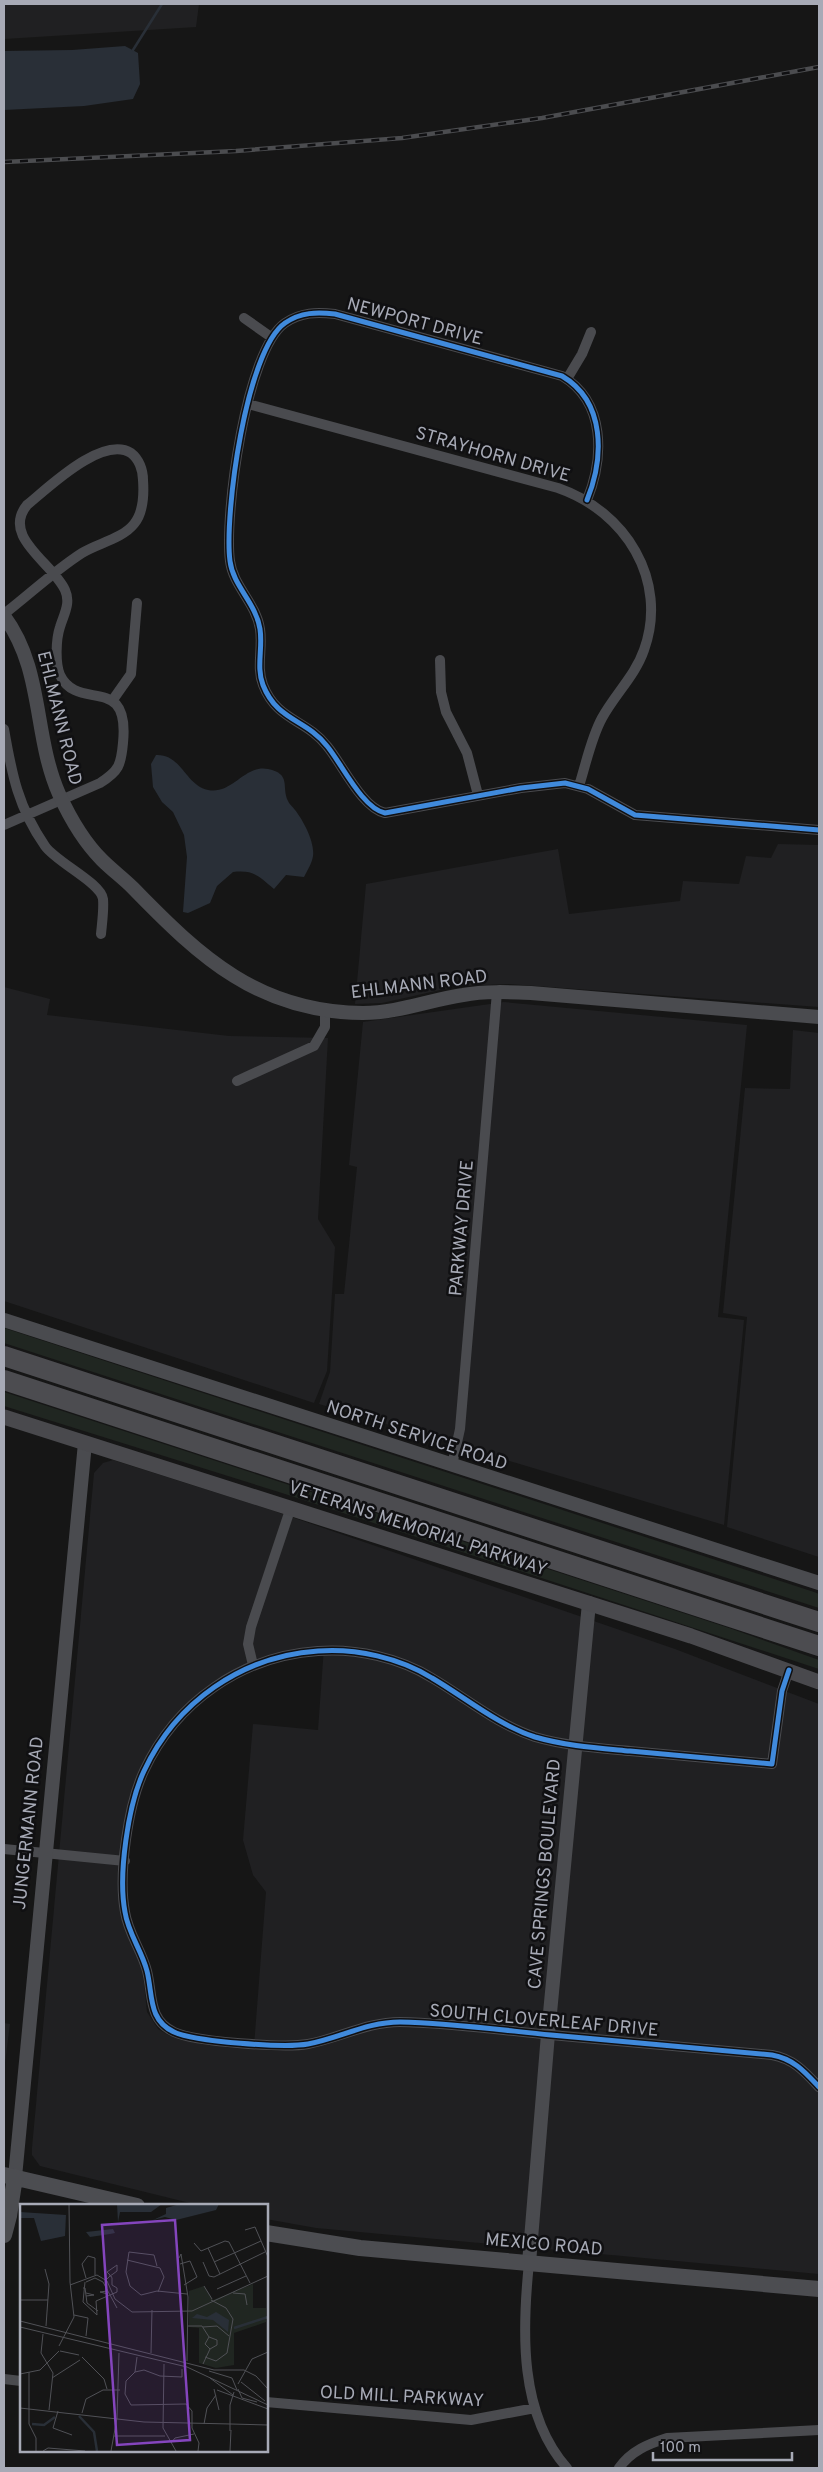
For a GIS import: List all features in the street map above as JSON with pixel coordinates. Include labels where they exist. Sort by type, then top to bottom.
[{"type":"highway","points":[[4,1356],[819,1622]]},
{"type":"highway","points":[[4,1380],[819,1646]]},
{"type":"main road","name":"VETERANS MEMORIAL PARKWAY","points":[[4,1417],[589,1603],[789,1670],[819,1682]]},
{"type":"main road","points":[[9,2176],[128,2204]]},
{"type":"main road","name":"JUNGERMANN ROAD","points":[[4,2236],[9,2216],[9,2176]]},
{"type":"main road","name":"MEXICO ROAD","points":[[268,2233],[360,2248],[819,2289]]},
{"type":"street","name":"NEWPORT DRIVE","points":[[478,795],[385,813],[378,812],[365,800],[327,745],[312,730],[279,710],[263,684],[259,669],[260,630],[257,617],[234,577],[230,554],[237,445],[264,350],[271,336],[284,324],[298,316],[316,312],[335,314],[546,370],[568,379],[585,394],[597,425],[598,463],[595,481],[587,500]]},
{"type":"street","points":[[244,318],[271,336]]},
{"type":"street","points":[[568,379],[582,354],[591,332]]},
{"type":"street","name":"STRAYHORN DRIVE","points":[[248,404],[551,486],[587,500],[617,524],[636,550],[646,572],[651,611],[650,630],[638,666],[602,718],[579,786]]},
{"type":"street","points":[[4,615],[54,574],[81,554],[128,530],[138,518],[142,510],[142,472],[137,460],[128,452],[112,450],[84,460],[22,511],[18,522],[20,532],[54,574],[63,586],[67,602],[66,612],[60,628],[57,664],[60,676],[64,682],[75,690],[100,695],[112,701],[122,711],[125,720],[120,765],[114,774],[100,783],[25,814],[4,825]]},
{"type":"street","points":[[112,701],[131,674],[137,603]]},
{"type":"street","name":"EHLMANN ROAD","points":[[4,615],[28,661],[46,755],[62,800],[74,824],[103,861],[206,958],[232,976],[266,995],[326,1011],[378,1012],[414,1007],[462,995],[497,992],[531,993],[819,1017]]},
{"type":"street","points":[[440,660],[441,692],[446,712],[467,753],[478,795],[548,783],[579,786],[634,815],[819,830]]},
{"type":"street","points":[[4,735],[8,771],[25,814],[51,855],[98,890],[103,898],[101,934]]},
{"type":"street","name":"PARKWAY DRIVE","points":[[452,1466],[460,1429],[497,992]]},
{"type":"street","points":[[237,1081],[314,1046],[325,1027],[326,1011]]},
{"type":"street","name":"NORTH SERVICE ROAD","points":[[4,1320],[819,1583]]},
{"type":"street","name":"JUNGERMANN ROAD","points":[[9,2176],[45,1853],[85,1443]]},
{"type":"street","points":[[253,1665],[248,1644],[251,1627],[291,1507]]},
{"type":"street","name":"CAVE SPRINGS BOULEVARD","points":[[568,2468],[547,2438],[535,2408],[528,2374],[525,2325],[548,2034],[589,1603]]},
{"type":"street","name":"SOUTH CLOVERLEAF DRIVE","points":[[789,1670],[782,1691],[772,1764],[575,1745],[532,1736],[514,1728],[428,1675],[377,1656],[357,1652],[323,1650],[292,1654],[253,1665],[207,1692],[190,1706],[166,1734],[138,1785],[128,1826],[123,1894],[125,1913],[145,1963],[154,2014],[159,2022],[172,2032],[189,2037],[283,2046],[325,2040],[379,2022],[435,2024],[782,2057],[797,2064],[819,2087]]},
{"type":"street","points":[[4,1849],[125,1861]]},
{"type":"street","points":[[4,2379],[20,2381]]},
{"type":"street","name":"OLD MILL PARKWAY","points":[[268,2402],[471,2420],[535,2408]]},
{"type":"street","points":[[619,2468],[635,2451],[648,2443],[667,2438],[819,2430]]},
{"type":"shaded area","points":[[4,4],[199,4],[196,27],[4,39]]},
{"type":"shaded area","points":[[125,46],[138,53],[140,84],[133,99],[84,106],[4,110],[4,51],[72,50]]},
{"type":"shaded area","points":[[156,755],[172,759],[194,782],[208,790],[224,788],[252,771],[260,769],[268,769],[280,774],[283,778],[286,796],[305,825],[312,844],[312,859],[304,877],[286,875],[274,889],[256,875],[246,872],[233,872],[217,886],[210,903],[188,913],[183,912],[187,857],[184,835],[173,812],[162,802],[153,787],[151,764]]},
{"type":"shaded area","points":[[778,844],[819,845],[819,1007],[509,984],[458,986],[382,1003],[355,1004],[366,884],[558,849],[569,914],[680,901],[683,881],[739,884],[746,856],[771,858]]},
{"type":"shaded area","points":[[4,987],[50,999],[47,1015],[229,1036],[328,1038],[318,1219],[335,1247],[327,1371],[314,1403],[4,1301]]},
{"type":"shaded area","points":[[504,1002],[747,1025],[718,1317],[744,1320],[724,1525],[319,1404],[330,1372],[335,1294],[344,1294],[357,1167],[349,1165],[363,1022]]},
{"type":"shaded area","points":[[793,1030],[819,1033],[819,1557],[727,1527],[747,1317],[723,1313],[745,1088],[790,1089]]},
{"type":"shaded area","points":[[4,1328],[814,1592],[819,1594],[819,1608],[4,1343]]},
{"type":"shaded area","points":[[4,1392],[732,1629],[819,1660],[819,1669],[282,1493],[4,1406]]},
{"type":"shaded area","points":[[113,1460],[271,1510],[675,1649],[819,1704],[819,2274],[316,2228],[268,2219],[268,2204],[194,2204],[40,2166],[32,2155],[32,2148],[94,1473],[103,1463]],"holes":[[[324,1647],[318,1730],[253,1724],[243,1840],[253,1875],[266,1892],[254,2046],[184,2040],[168,2035],[158,2029],[147,2012],[141,1967],[122,1920],[119,1903],[119,1875],[153,1745],[180,1711],[210,1685]]]},
{"type":"shaded area","points":[[4,2023],[10,2024],[4,2071]]},
{"type":"waterway","points":[[133,50],[162,4]]},
{"type":"railway","points":[[4,162],[236,151],[402,138],[542,118],[819,67]]},
{"type":"cycle path","points":[[587,500],[593,484],[598,449],[594,416],[587,400],[576,387],[562,376],[335,314],[309,314],[291,319],[271,339],[259,365],[249,398],[234,473],[229,539],[230,561],[235,579],[258,620],[261,636],[260,671],[263,685],[269,697],[284,713],[319,737],[360,794],[368,803],[385,813],[521,788],[565,783],[588,789],[635,815],[819,830]]},
{"type":"cycle path","points":[[789,1670],[782,1691],[772,1764],[594,1748],[558,1743],[535,1737],[508,1726],[419,1671],[377,1656],[332,1650],[290,1655],[263,1662],[238,1673],[214,1687],[193,1704],[174,1724],[158,1746],[144,1771],[133,1802],[126,1840],[123,1897],[129,1927],[147,1971],[151,1998],[156,2014],[166,2027],[185,2036],[240,2043],[296,2045],[308,2044],[365,2027],[388,2023],[457,2025],[772,2055],[793,2063],[804,2071],[819,2087]]}]
